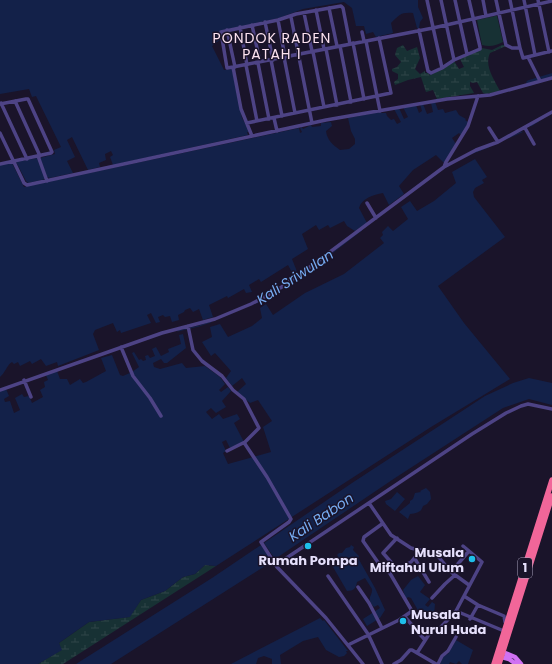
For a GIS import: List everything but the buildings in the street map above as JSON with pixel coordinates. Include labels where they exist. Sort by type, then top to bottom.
[{"type":"highway","name":"1","points":[[499,664],[506,623],[552,480]]},
{"type":"highway","name":"1","points":[[494,664],[500,654],[552,496]]},
{"type":"main road","points":[[500,654],[521,664]]},
{"type":"street","points":[[427,0],[442,68]]},
{"type":"street","points":[[441,0],[454,60]]},
{"type":"street","points":[[455,0],[467,54]]},
{"type":"street","points":[[419,30],[428,71],[432,73],[454,60],[480,48],[468,0]]},
{"type":"street","points":[[483,0],[486,16]]},
{"type":"street","points":[[496,0],[506,45],[512,48],[520,48]]},
{"type":"street","points":[[510,0],[522,57],[528,57],[550,51],[539,2]]},
{"type":"street","points":[[524,0],[535,55]]},
{"type":"street","points":[[364,99],[352,44],[342,7],[316,10],[278,20],[222,31],[221,34],[227,68],[259,63],[298,54],[312,52],[338,46],[352,44],[419,30],[433,28],[526,7],[539,2],[552,1]]},
{"type":"street","points":[[329,8],[351,102]]},
{"type":"street","points":[[316,10],[337,105]]},
{"type":"street","points":[[304,13],[324,107]]},
{"type":"street","points":[[291,16],[312,124]]},
{"type":"street","points":[[278,20],[295,113]]},
{"type":"street","points":[[265,22],[282,116]]},
{"type":"street","points":[[252,25],[270,119]]},
{"type":"street","points":[[240,27],[257,121]]},
{"type":"street","points":[[228,30],[241,109],[252,136]]},
{"type":"street","points":[[362,32],[380,111]]},
{"type":"street","points":[[247,123],[391,93],[380,38]]},
{"type":"street","points":[[528,57],[540,80]]},
{"type":"street","points":[[0,133],[25,185],[312,124],[447,99],[503,92],[540,80],[552,78]]},
{"type":"street","points":[[444,167],[468,126],[478,96]]},
{"type":"street","points":[[15,100],[39,156],[47,181]]},
{"type":"street","points":[[0,164],[27,159],[51,153],[52,150],[29,100],[15,100],[0,104],[27,159]]},
{"type":"street","points":[[0,390],[24,380],[162,333],[215,319],[276,291],[444,167],[476,150],[498,142],[552,112]]},
{"type":"street","points":[[274,118],[277,131]]},
{"type":"street","points":[[489,128],[498,142]]},
{"type":"street","points":[[525,128],[534,144]]},
{"type":"street","points":[[367,203],[376,218]]},
{"type":"street","points":[[188,326],[193,350],[202,360],[222,376],[233,390],[244,399],[259,427],[259,430],[245,442],[227,451]]},
{"type":"street","points":[[121,347],[133,376],[161,416]]},
{"type":"street","points":[[24,380],[31,397]]},
{"type":"street","points":[[276,565],[472,434],[515,408],[528,404],[552,409]]},
{"type":"street","points":[[245,442],[291,519],[261,542],[262,544],[283,574],[309,598],[363,664]]},
{"type":"street","points":[[368,503],[390,534],[409,547],[437,555],[451,572],[469,585]]},
{"type":"street","points":[[348,645],[405,617],[411,612],[411,609],[388,570],[382,568],[363,540],[364,537],[382,524]]},
{"type":"street","points":[[397,538],[384,552],[398,569],[415,559],[421,550]]},
{"type":"street","points":[[417,653],[433,628],[440,628],[456,612],[482,562],[463,546]]},
{"type":"street","points":[[451,572],[469,551]]},
{"type":"street","points":[[415,559],[429,582]]},
{"type":"street","points":[[432,598],[455,575]]},
{"type":"street","points":[[328,576],[368,634],[382,664]]},
{"type":"street","points":[[358,586],[382,628]]},
{"type":"street","points":[[464,596],[478,605],[504,616],[506,623]]},
{"type":"street","points":[[470,618],[478,605]]},
{"type":"street","points":[[456,612],[504,631]]},
{"type":"street","points":[[405,617],[425,640]]},
{"type":"street","points":[[394,664],[401,660],[410,650],[412,650],[437,664],[442,656],[448,651],[456,637]]},
{"type":"green space","points":[[497,16],[503,42],[492,46],[482,45],[477,20]]},
{"type":"green space","points":[[403,45],[407,51],[417,47],[420,58],[415,69],[420,74],[425,71],[425,73],[430,75],[454,61],[459,69],[464,67],[459,57],[482,48],[492,50],[502,45],[506,45],[490,53],[488,58],[490,72],[500,91],[486,94],[483,93],[477,82],[470,82],[470,86],[474,93],[437,99],[433,90],[426,92],[421,77],[395,85],[394,82],[398,79],[398,74],[392,71],[392,69],[397,67],[401,62],[395,55],[397,48]]},
{"type":"green space","points":[[205,565],[216,566],[63,664],[38,664],[61,650],[59,643],[89,622],[129,617],[141,600],[165,591],[183,577],[195,574]]},
{"type":"water","points":[[0,0],[418,0],[418,7],[423,18],[420,22],[419,28],[417,28],[413,13],[406,13],[398,16],[391,23],[393,33],[376,37],[373,32],[366,34],[364,26],[356,26],[352,8],[344,2],[303,9],[279,18],[220,31],[221,39],[212,46],[224,70],[232,69],[242,118],[250,132],[247,132],[248,135],[113,165],[110,157],[113,155],[111,151],[105,154],[106,160],[99,163],[100,167],[88,170],[72,137],[67,140],[75,157],[67,161],[73,173],[50,178],[47,177],[40,158],[55,154],[54,150],[61,147],[36,96],[32,97],[29,89],[0,94]]},
{"type":"water","points":[[435,102],[438,110],[443,109],[445,113],[456,110],[459,115],[468,122],[462,136],[459,133],[452,138],[456,144],[444,163],[436,155],[413,170],[399,186],[404,194],[389,205],[383,193],[365,199],[359,208],[367,223],[355,231],[347,226],[344,221],[330,228],[328,225],[319,230],[316,225],[302,234],[308,249],[292,259],[298,274],[294,276],[288,265],[261,282],[259,279],[249,285],[252,292],[246,293],[244,289],[228,298],[227,296],[209,305],[213,317],[203,320],[199,309],[193,312],[190,308],[178,315],[179,320],[172,322],[170,316],[165,317],[163,315],[158,317],[160,322],[156,323],[151,313],[147,315],[151,323],[121,333],[120,330],[117,332],[113,323],[95,330],[93,334],[99,350],[58,366],[57,362],[46,366],[41,359],[32,364],[30,361],[20,366],[18,362],[14,364],[12,362],[0,377],[0,165],[12,163],[24,187],[299,128],[300,133],[302,132],[300,128],[302,127],[303,129],[311,125],[312,127],[321,126],[321,123],[331,122],[332,126],[326,131],[329,140],[340,150],[349,149],[355,144],[355,139],[351,131],[348,118],[380,112],[386,113],[391,120],[394,119],[397,124],[401,122],[394,109],[399,108],[404,119],[408,117],[403,107],[416,105],[419,113],[422,111],[420,104],[423,104],[427,114],[433,112],[431,103]]},
{"type":"water","points":[[37,158],[46,179],[28,183],[16,162]]},
{"type":"water","points":[[475,159],[487,177],[482,180],[484,183],[475,188],[473,192],[474,197],[505,237],[438,286],[464,323],[510,379],[431,427],[216,566],[205,565],[195,574],[183,577],[165,591],[141,600],[130,617],[89,622],[59,643],[62,650],[38,664],[0,664],[0,391],[6,389],[9,396],[4,399],[5,402],[10,401],[14,413],[20,410],[15,398],[22,394],[24,397],[29,396],[32,403],[43,397],[40,390],[45,387],[44,382],[48,380],[46,375],[57,371],[60,379],[67,379],[70,385],[80,379],[83,383],[106,371],[101,358],[112,355],[120,375],[123,376],[139,367],[132,353],[134,352],[139,360],[141,359],[143,361],[146,360],[145,356],[148,355],[150,358],[155,356],[152,349],[156,347],[161,356],[169,352],[168,349],[181,344],[179,335],[183,334],[186,348],[167,363],[164,363],[161,359],[153,363],[154,367],[160,369],[182,363],[186,368],[205,366],[220,377],[225,384],[219,390],[221,392],[228,387],[231,391],[222,401],[226,407],[216,413],[211,408],[206,412],[212,419],[219,414],[223,419],[237,414],[240,419],[234,423],[244,442],[230,448],[226,440],[222,442],[226,451],[223,453],[228,464],[271,452],[263,427],[272,421],[258,400],[250,403],[237,392],[246,384],[242,378],[232,386],[226,378],[231,371],[215,353],[211,356],[202,342],[212,337],[210,327],[220,324],[228,337],[252,326],[262,318],[260,308],[266,304],[273,315],[305,293],[344,274],[384,243],[380,238],[383,235],[382,232],[388,226],[393,231],[408,219],[401,207],[410,201],[417,211],[434,201],[456,183],[452,172]]},
{"type":"water","name":"Kali Babon","points":[[529,378],[552,383],[552,405],[529,399],[503,408],[395,478],[275,559],[264,543],[352,483],[485,396],[513,383]]},
{"type":"water","points":[[426,488],[430,492],[431,499],[420,511],[410,514],[408,519],[399,512],[410,503],[415,493],[421,492],[420,491]]},
{"type":"water","points":[[397,492],[405,499],[395,511],[386,504],[385,501],[391,499]]},
{"type":"water","points":[[261,545],[273,561],[111,664],[76,664],[212,578]]},
{"type":"water","points":[[351,545],[354,547],[353,550],[359,556],[358,558],[375,588],[385,610],[380,618],[367,626],[363,619],[380,608],[378,605],[374,607],[371,604],[370,599],[372,589],[365,578],[357,582],[353,590],[347,591],[333,567],[338,560],[337,555],[342,553]]},
{"type":"water","points":[[418,576],[425,585],[420,592],[430,599],[425,605],[428,607],[432,602],[435,604],[434,615],[431,620],[429,617],[425,617],[420,614],[411,598],[408,597],[406,599],[403,590],[411,580]]},
{"type":"water","points":[[320,618],[323,621],[324,620],[348,651],[346,651],[347,653],[344,656],[339,657],[326,650],[318,637],[303,641],[280,655],[281,664],[272,664],[272,659],[264,656],[258,658],[256,664],[231,664]]},
{"type":"water","points":[[456,640],[473,650],[468,664],[462,664],[459,661],[456,664],[450,662],[449,664],[440,664],[444,655],[448,654]]},
{"type":"waterway","points":[[529,83],[552,76]]},
{"type":"waterway","name":"Kali Sriwulan","points":[[531,126],[539,121]]},
{"type":"waterway","name":"Kali Sriwulan","points":[[506,139],[522,132]]},
{"type":"waterway","name":"Kali Sriwulan","points":[[473,153],[489,147]]},
{"type":"waterway","name":"Kali Sriwulan","points":[[283,288],[309,271],[362,230]]},
{"type":"waterway","name":"Kali Sriwulan","points":[[257,303],[268,297]]},
{"type":"waterway","name":"Kali Sriwulan","points":[[178,331],[211,322]]},
{"type":"place","name":"Rumah Pompa","points":[[308,546]]},
{"type":"place","name":"Musala Miftahul Ulum","points":[[472,559]]},
{"type":"place","name":"Musala Nurul Huda","points":[[403,621]]},
{"type":"district","name":"PONDOK RADEN PATAH 1","points":[[272,46]]}]
